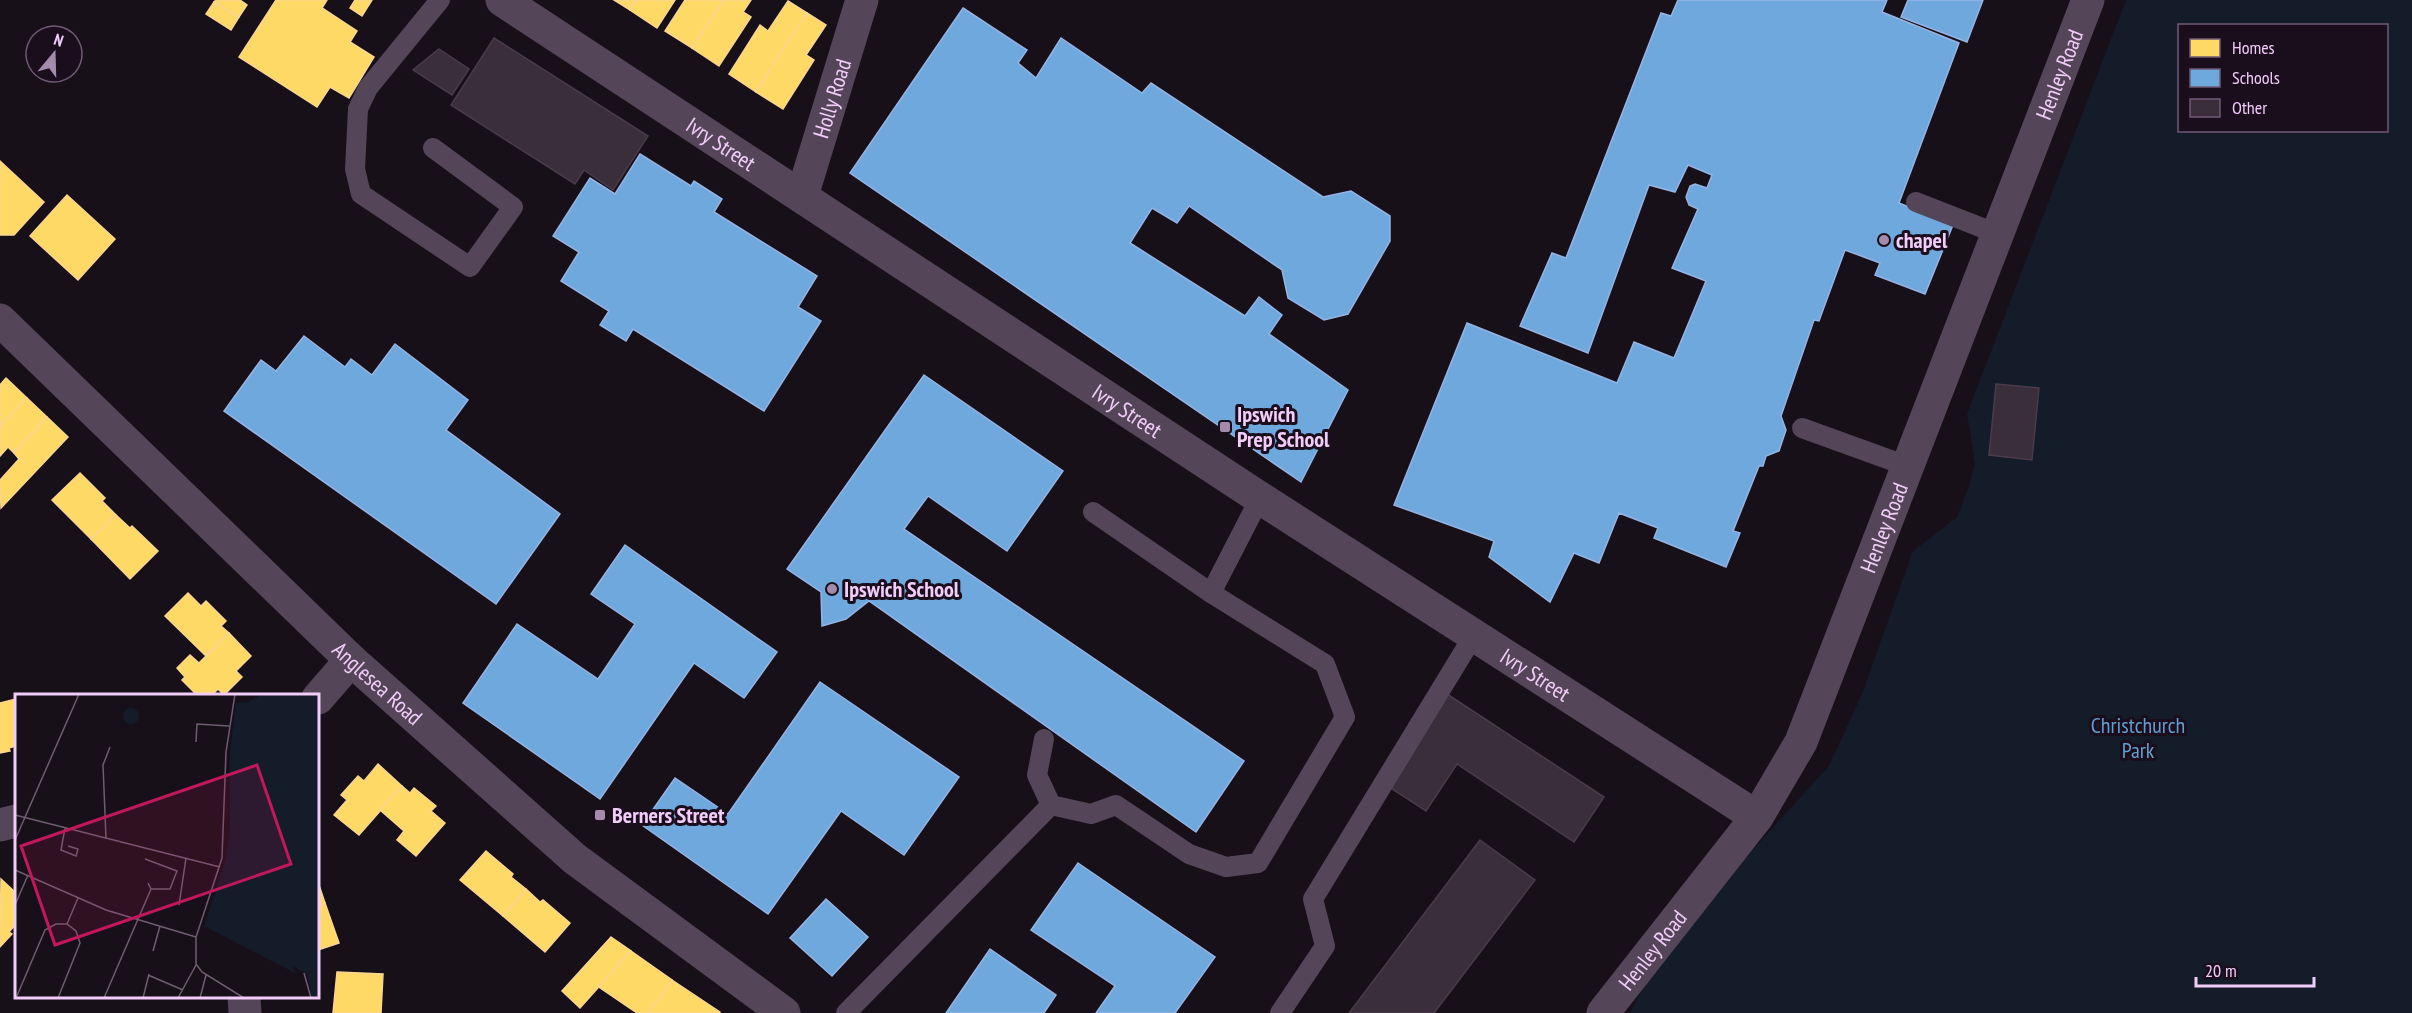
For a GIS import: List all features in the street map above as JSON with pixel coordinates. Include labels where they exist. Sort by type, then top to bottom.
[{"type":"street","name":"Ivry Street","points":[[502,0],[1260,498],[1757,817]]},
{"type":"street","name":"Holly Road","points":[[802,196],[861,0]]},
{"type":"street","name":"Henley Road","points":[[1603,1013],[1757,817],[1801,742],[2088,0]]},
{"type":"street","name":"Anglesea Road","points":[[0,320],[351,660],[575,859],[784,1013]]},
{"type":"street","points":[[320,696],[351,660]]},
{"type":"street","points":[[0,825],[15,821]]},
{"type":"street","points":[[244,998],[245,1013]]},
{"type":"lane","points":[[433,148],[513,207],[471,267],[361,194],[355,169],[358,109],[368,88],[440,0]]},
{"type":"lane","points":[[1916,202],[1998,234]]},
{"type":"lane","points":[[1802,428],[1907,466]]},
{"type":"lane","points":[[1211,593],[1260,498]]},
{"type":"lane","points":[[1051,805],[1091,814],[1116,805],[1189,854],[1226,867],[1258,863],[1345,717],[1325,664],[1211,593],[1093,512]]},
{"type":"lane","points":[[1280,1013],[1325,946],[1313,899],[1474,635]]},
{"type":"lane","points":[[1044,739],[1037,775],[1051,805]]},
{"type":"lane","points":[[846,1013],[1051,805]]},
{"type":"green space","name":"Christchurch Park","points":[[2126,0],[2412,0],[2412,1013],[1630,1013],[1665,946],[1829,766],[1862,694],[1913,551],[1957,517],[1975,463],[1967,414]]},
{"type":"building: Homes","points":[[216,0],[240,0],[247,5],[239,17],[214,2]]},
{"type":"building: Homes","points":[[276,0],[327,0],[322,8],[357,31],[350,42],[374,57],[349,98],[330,87],[317,107],[239,57]]},
{"type":"building: Homes","points":[[355,0],[372,0],[362,16],[350,8]]},
{"type":"building: Homes","points":[[614,0],[636,0],[630,10]]},
{"type":"building: Homes","points":[[636,0],[675,0],[657,28],[630,10]]},
{"type":"building: Homes","points":[[685,0],[724,0],[692,48],[665,31]]},
{"type":"building: Homes","points":[[724,0],[751,0],[743,12],[751,17],[719,66],[692,48]]},
{"type":"building: Homes","points":[[788,1],[807,13],[756,92],[729,74],[760,25],[768,31]]},
{"type":"building: Homes","points":[[214,2],[239,17],[231,30],[206,14]]},
{"type":"building: Homes","points":[[807,13],[826,25],[806,55],[814,60],[783,109],[756,92]]},
{"type":"building: Homes","points":[[0,161],[44,202],[14,235],[0,235]]},
{"type":"building: Homes","points":[[67,195],[115,239],[78,280],[30,236]]},
{"type":"building: Homes","points":[[6,378],[27,398],[0,426],[0,385]]},
{"type":"building: Homes","points":[[27,398],[47,417],[14,453],[8,447],[0,456],[0,426]]},
{"type":"building: Homes","points":[[47,417],[68,437],[1,508],[0,480],[19,459],[14,453]]},
{"type":"building: Homes","points":[[80,473],[105,498],[102,501],[116,515],[91,539],[52,500]]},
{"type":"building: Homes","points":[[116,515],[130,528],[132,526],[158,551],[130,579],[91,539]]},
{"type":"building: Homes","points":[[188,593],[201,606],[206,601],[226,621],[221,626],[229,633],[206,656],[165,616]]},
{"type":"building: Homes","points":[[229,633],[251,656],[236,671],[242,677],[225,694],[218,689],[213,694],[196,694],[182,680],[185,677],[177,668],[190,655],[199,663]]},
{"type":"building: Homes","points":[[15,699],[15,746],[9,748],[10,751],[0,753],[0,703]]},
{"type":"building: Homes","points":[[378,764],[402,786],[359,835],[334,815],[347,800],[341,795],[358,776],[364,781]]},
{"type":"building: Homes","points":[[402,786],[410,793],[414,788],[436,806],[431,811],[445,823],[416,856],[397,840],[404,831],[380,810]]},
{"type":"building: Homes","points":[[486,851],[513,874],[511,877],[526,889],[503,916],[460,880]]},
{"type":"building: Homes","points":[[1,879],[15,892],[15,925],[9,932],[12,934],[0,947]]},
{"type":"building: Homes","points":[[320,888],[325,903],[320,905]]},
{"type":"building: Homes","points":[[526,889],[570,923],[545,952],[503,916]]},
{"type":"building: Homes","points":[[325,903],[339,943],[320,949],[320,905]]},
{"type":"building: Homes","points":[[611,937],[631,951],[580,1008],[562,991]]},
{"type":"building: Homes","points":[[631,951],[672,980],[649,1013],[637,1013],[599,987]]},
{"type":"building: Homes","points":[[337,972],[383,974],[381,1013],[333,1013]]},
{"type":"building: Homes","points":[[672,980],[720,1012],[649,1013]]},
{"type":"building: Schools","points":[[1678,0],[1887,0],[1882,12],[1959,43],[1899,203],[1953,225],[1925,294],[1875,275],[1880,263],[1845,250],[1819,321],[1814,320],[1781,416],[1786,430],[1779,451],[1766,456],[1763,466],[1759,466],[1733,531],[1740,533],[1726,567],[1654,538],[1658,528],[1619,513],[1599,563],[1574,553],[1550,602],[1489,557],[1494,541],[1394,505],[1467,323],[1617,383],[1634,342],[1674,358],[1706,281],[1672,268],[1698,209],[1689,205],[1686,197],[1690,186],[1695,184],[1707,188],[1712,175],[1688,165],[1675,192],[1649,185],[1588,353],[1520,326],[1552,253],[1566,258],[1661,13],[1671,16]]},
{"type":"building: Schools","points":[[1908,0],[1983,0],[1967,42],[1901,17]]},
{"type":"building: Schools","points":[[963,8],[1027,50],[1018,63],[1036,78],[1061,38],[1142,93],[1151,83],[1323,197],[1351,191],[1390,216],[1390,241],[1348,314],[1324,320],[1288,298],[1282,270],[1189,206],[1177,223],[1152,208],[1130,243],[1245,316],[1259,297],[1282,315],[1269,334],[1348,390],[1301,482],[850,173]]},
{"type":"building: Schools","points":[[640,154],[691,186],[694,181],[722,199],[714,212],[817,276],[798,307],[821,321],[764,411],[633,329],[626,341],[600,325],[609,311],[561,281],[579,252],[553,236],[590,178],[615,194]]},
{"type":"building: Schools","points":[[304,336],[345,367],[351,359],[372,375],[395,344],[468,400],[446,430],[560,514],[496,604],[224,411],[261,360],[276,371]]},
{"type":"building: Schools","points":[[924,375],[1063,471],[1007,551],[928,496],[904,529],[1244,761],[1196,832],[869,601],[846,619],[822,626],[821,592],[787,569]]},
{"type":"building: Schools","points":[[625,545],[777,652],[744,698],[694,663],[600,799],[463,703],[517,624],[598,679],[635,624],[591,594]]},
{"type":"building: Schools","points":[[820,682],[959,777],[904,855],[841,811],[768,914],[642,825],[675,778],[728,814]]},
{"type":"building: Schools","points":[[1078,863],[1215,957],[1175,1013],[1096,1013],[1115,986],[1031,930]]},
{"type":"building: Schools","points":[[826,899],[868,937],[832,976],[790,938]]},
{"type":"building: Schools","points":[[990,949],[1056,995],[1044,1013],[946,1013]]},
{"type":"building: Other","points":[[494,38],[648,136],[613,190],[584,170],[575,184],[451,105]]},
{"type":"building: Other","points":[[439,49],[469,69],[452,95],[413,70]]},
{"type":"building: Other","points":[[1996,384],[2039,388],[2032,460],[1989,455]]},
{"type":"building: Other","points":[[1444,692],[1604,797],[1574,842],[1457,764],[1426,811],[1386,785]]},
{"type":"building: Other","points":[[1480,840],[1535,880],[1434,1013],[1349,1013]]},
{"type":"place","name":"chapel","points":[[1884,240]]},
{"type":"place","name":"Ipswich Prep School","points":[[1225,427]]},
{"type":"place","name":"Ipswich School","points":[[832,589]]},
{"type":"place","name":"Berners Street","points":[[600,815]]}]
